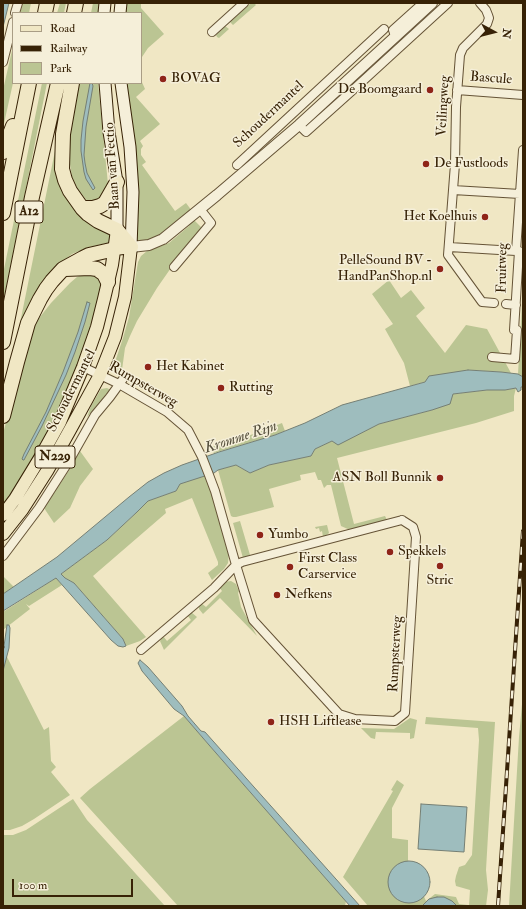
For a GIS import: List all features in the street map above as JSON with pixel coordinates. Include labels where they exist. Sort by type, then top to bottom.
[{"type":"highway","name":"A12","points":[[3,342],[58,84]]},
{"type":"highway","points":[[72,84],[63,134],[62,169],[65,180],[70,191],[82,208],[98,221],[117,230],[131,248]]},
{"type":"highway","name":"A12","points":[[3,152],[28,89]]},
{"type":"highway","name":"A12","points":[[3,213],[28,89]]},
{"type":"highway","points":[[82,208],[93,208],[100,206],[105,202],[117,182]]},
{"type":"highway","points":[[3,416],[28,323],[46,288],[63,269],[89,255],[115,249]]},
{"type":"highway","points":[[63,269],[97,269],[104,274],[108,282]]},
{"type":"main road","name":"Baan van Fectio","points":[[105,84],[109,132],[117,182],[117,230]]},
{"type":"main road","name":"Baan van Fectio","points":[[121,84],[130,147],[133,192],[131,248]]},
{"type":"main road","name":"Schoudermantel","points":[[3,515],[20,492],[60,422],[83,367],[97,327],[115,249],[117,230]]},
{"type":"main road","name":"Schoudermantel","points":[[3,534],[22,510],[47,471],[100,375],[115,337],[125,297],[131,248],[115,249]]},
{"type":"street","points":[[212,32],[244,3]]},
{"type":"street","name":"Schoudermantel","points":[[395,36],[393,30],[423,3]]},
{"type":"street","name":"Schoudermantel","points":[[131,248],[149,245],[163,239],[200,209],[299,125],[432,3]]},
{"type":"street","name":"Schoudermantel","points":[[299,125],[306,132],[448,3]]},
{"type":"street","name":"Veilingweg","points":[[480,3],[486,10],[489,18],[487,24],[463,48],[460,55],[448,255],[482,302],[494,303]]},
{"type":"street","points":[[3,62],[12,26]]},
{"type":"street","name":"Schoudermantel","points":[[237,165],[384,29]]},
{"type":"street","name":"Schoudermantel","points":[[321,87],[330,97]]},
{"type":"street","name":"Bascule","points":[[458,90],[523,95]]},
{"type":"street","name":"Fruitweg","points":[[492,357],[515,359],[518,330],[514,330],[519,251],[516,251],[523,150]]},
{"type":"street","points":[[453,190],[520,194]]},
{"type":"street","points":[[174,267],[211,223],[200,209]]},
{"type":"street","points":[[449,247],[516,251]]},
{"type":"street","points":[[506,304],[516,305]]},
{"type":"street","name":"Rumpsterweg","points":[[83,367],[100,375],[121,381],[167,412],[188,430],[210,475],[236,565],[253,620],[340,714],[354,719],[395,721],[405,713],[416,537],[413,526],[402,520],[242,562],[236,565],[214,588],[141,650]]},
{"type":"street","points":[[3,556],[39,508],[69,461],[94,415],[110,397],[121,381]]},
{"type":"green space","points":[[23,3],[31,3],[29,12],[20,12]]},
{"type":"green space","points":[[60,3],[66,3],[64,12],[57,12]]},
{"type":"green space","points":[[93,3],[104,3],[102,12],[91,12]]},
{"type":"green space","points":[[126,3],[141,3],[141,8],[164,34],[148,48],[142,57],[142,12],[125,12]]},
{"type":"green space","points":[[251,3],[256,5],[233,25],[230,22]]},
{"type":"green space","points":[[225,26],[229,29],[219,38],[217,37],[216,35]]},
{"type":"green space","points":[[12,50],[13,84],[3,128],[3,90]]},
{"type":"green space","points":[[142,82],[145,89],[136,97],[160,124],[140,141],[143,146],[141,149],[141,155],[146,162],[142,165],[175,211],[186,203],[192,211],[159,236],[149,240],[136,242],[125,84],[142,84]]},
{"type":"green space","points":[[42,84],[47,84],[3,303],[3,274]]},
{"type":"green space","points":[[78,84],[98,84],[108,184],[102,197],[92,202],[87,201],[77,188],[72,177],[69,158],[71,123]]},
{"type":"green space","points":[[57,141],[58,164],[106,231],[112,236],[111,242],[89,247],[72,254],[58,265],[7,387]]},
{"type":"green space","points":[[193,219],[202,228],[180,255],[157,288],[137,321],[125,348],[122,370],[120,374],[118,374],[114,368],[114,365],[129,317],[138,262],[141,256],[147,251],[169,243],[189,226],[190,221]]},
{"type":"green space","points":[[82,275],[93,275],[100,281],[101,294],[82,356],[58,413],[40,448],[3,507],[3,434],[26,342],[36,322],[51,303],[70,283]]},
{"type":"green space","points":[[389,280],[401,298],[411,290],[425,308],[416,316],[445,353],[466,325],[487,329],[511,373],[468,370],[410,386],[404,363],[385,329],[393,324],[372,294]]},
{"type":"green space","points":[[523,287],[523,377],[518,374]]},
{"type":"green space","points":[[107,388],[110,392],[87,417],[91,406],[101,389]]},
{"type":"green space","points":[[516,388],[514,396],[514,411],[476,423],[337,458],[354,524],[385,516],[387,520],[350,530],[341,526],[331,485],[327,485],[324,488],[321,480],[318,480],[315,472],[300,475],[301,480],[269,489],[274,507],[236,517],[231,516],[218,470],[236,465],[250,473],[269,465],[311,456],[315,449],[332,441],[338,444],[379,424],[432,410],[453,394]]},
{"type":"green space","points":[[282,423],[285,431],[275,435],[214,453],[210,447],[257,433]]},
{"type":"green space","points":[[80,451],[93,469],[80,486],[70,508],[54,523],[44,508]]},
{"type":"green space","points":[[205,475],[219,513],[229,553],[228,563],[212,580],[208,573],[218,565],[218,562],[192,498],[165,509],[166,513],[93,576],[146,637],[126,646],[123,639],[74,583],[61,574],[107,540],[148,501],[176,491],[179,484]]},
{"type":"green space","points":[[240,521],[250,555],[243,558],[233,523]]},
{"type":"green space","points":[[327,525],[329,533],[323,537],[322,531],[320,532],[319,528],[316,529],[315,527]]},
{"type":"green space","points":[[3,576],[14,587],[3,594]]},
{"type":"green space","points":[[56,578],[62,585],[29,606],[26,604],[30,609],[3,630],[3,612]]},
{"type":"green space","points":[[231,581],[236,584],[239,591],[238,593],[241,607],[257,636],[220,598],[203,614],[199,609],[201,603],[206,607],[222,591],[219,587],[224,582]]},
{"type":"green space","points":[[191,612],[197,617],[164,650],[160,641],[163,636],[167,641],[191,620],[187,615]]},
{"type":"green space","points":[[3,649],[44,730],[49,727],[51,761],[56,767],[51,772],[70,795],[22,826],[10,830],[3,830]]},
{"type":"green space","points":[[523,693],[523,906],[509,906],[519,737]]},
{"type":"green space","points":[[184,716],[346,901],[345,906],[178,906],[80,798]]},
{"type":"green space","points":[[426,717],[495,722],[486,870],[488,890],[486,906],[469,906],[470,890],[456,886],[455,881],[459,867],[465,865],[472,855],[479,740],[478,728],[425,724]]},
{"type":"green space","points":[[410,718],[417,720],[414,738],[410,739],[410,733],[376,732],[375,739],[371,738],[361,728],[394,729]]},
{"type":"green space","points":[[397,780],[404,785],[392,808],[392,838],[408,840],[408,860],[426,901],[435,894],[456,897],[459,904],[468,906],[368,906],[343,877],[393,791],[391,790]]},
{"type":"green space","points":[[73,799],[87,820],[165,906],[3,906],[3,835],[13,835],[26,830]]},
{"type":"water","points":[[3,3],[9,3],[3,27]]},
{"type":"water","points":[[90,84],[92,84],[86,127],[84,155],[87,173],[95,188],[93,190],[86,179],[84,172],[81,151],[83,121]]},
{"type":"water","points":[[87,302],[90,303],[85,322],[66,375],[42,426],[23,460],[24,454],[46,412],[63,372],[78,332]]},
{"type":"water","points":[[468,370],[518,374],[523,377],[523,387],[521,387],[521,390],[518,392],[516,388],[453,394],[450,404],[379,424],[338,445],[332,441],[315,449],[311,456],[269,465],[250,473],[236,465],[180,484],[176,491],[148,501],[107,540],[61,574],[74,583],[123,639],[126,646],[118,646],[111,640],[56,578],[3,611],[3,594],[57,557],[148,482],[164,473],[219,452],[275,435],[305,423],[342,405],[425,382],[429,376]]},
{"type":"water","points":[[7,625],[9,625],[10,628],[9,648],[3,671],[3,650],[5,647]]},
{"type":"water","points":[[140,660],[182,706],[188,716],[201,731],[205,732],[360,906],[350,906],[184,716],[174,709],[142,671],[138,663]]},
{"type":"water","points":[[421,804],[467,807],[464,852],[418,849]]},
{"type":"water","points":[[405,861],[413,861],[424,867],[430,878],[430,886],[424,897],[413,903],[405,903],[394,897],[388,886],[388,878],[394,867]]},
{"type":"water","points":[[444,897],[452,901],[457,906],[422,906],[429,899]]},
{"type":"railway","points":[[498,906],[523,531]]},
{"type":"place","name":"BOVAG","points":[[163,79]]},
{"type":"place","name":"De Boomgaard","points":[[430,90]]},
{"type":"place","name":"De Fustloods","points":[[426,164]]},
{"type":"place","name":"Het Koelhuis","points":[[485,217]]},
{"type":"place","name":"PelleSound BV - HandPanShop.nl","points":[[440,269]]},
{"type":"place","name":"Het Kabinet","points":[[148,367]]},
{"type":"place","name":"Rutting","points":[[221,388]]},
{"type":"place","name":"ASN Boll Bunnik","points":[[440,478]]},
{"type":"place","name":"Yumbo","points":[[260,535]]},
{"type":"place","name":"Spekkels","points":[[390,552]]},
{"type":"place","name":"Stric","points":[[440,566]]},
{"type":"place","name":"First Class Carservice","points":[[290,567]]},
{"type":"place","name":"Nefkens","points":[[277,595]]},
{"type":"place","name":"HSH Liftlease","points":[[271,722]]},
{"type":"water label","name":"Kromme Rijn","points":[[241,438]]}]
